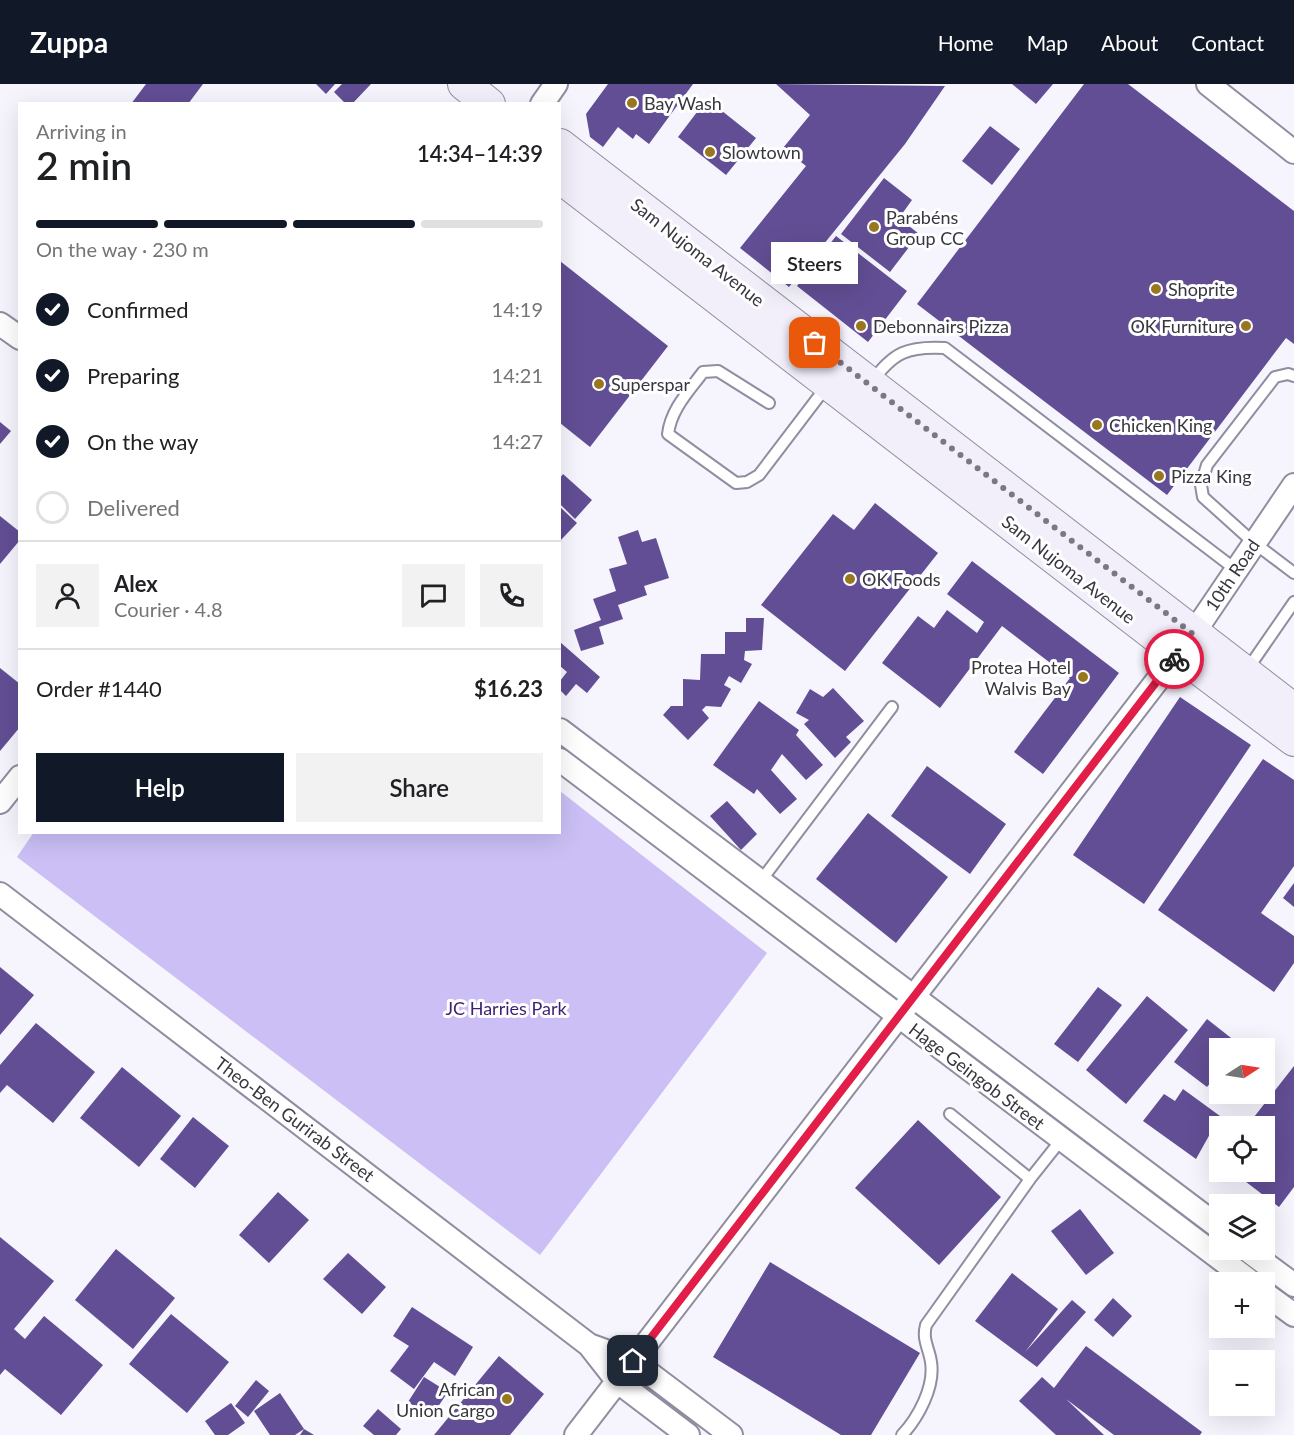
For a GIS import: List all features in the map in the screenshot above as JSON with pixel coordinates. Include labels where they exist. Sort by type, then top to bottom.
[{"type":"main road","points":[[464,84],[486,102]]},
{"type":"main road","name":"Sam Nujoma Avenue","points":[[561,147],[870,385],[1186,644],[1294,740]]},
{"type":"main road","name":"Sam Nujoma Avenue","points":[[561,178],[828,384],[1186,644],[1245,673],[1294,710]]},
{"type":"street","points":[[543,102],[556,84]]},
{"type":"street","points":[[1208,84],[1294,152]]},
{"type":"street","points":[[0,324],[18,337]]},
{"type":"street","name":"10th Road","points":[[576,1435],[1186,644],[1234,569],[1294,485]]},
{"type":"street","name":"Hage Geingob Street","points":[[561,731],[1209,1220]]},
{"type":"street","name":"Hage Geingob Street","points":[[561,761],[1238,1272]]},
{"type":"street","points":[[0,802],[18,780]]},
{"type":"street","name":"Theo-Ben Gurirab Street","points":[[0,894],[590,1345],[618,1382],[688,1435]]},
{"type":"street","points":[[1260,1260],[1294,1285]]},
{"type":"street","points":[[1275,1301],[1294,1315]]},
{"type":"street","name":"Theo-Ben Gurirab Street","points":[[590,1345],[633,1361],[731,1435]]},
{"type":"lane","points":[[870,385],[886,362],[897,354],[922,347],[945,348],[1234,569]]},
{"type":"lane","points":[[769,403],[718,371],[703,372],[677,407],[669,423],[668,434],[736,483],[747,482],[759,475],[828,384]]},
{"type":"lane","points":[[1294,376],[1288,374],[1275,377],[1207,465],[1201,485],[1203,497],[1253,542],[1294,573]]},
{"type":"lane","points":[[1245,673],[1294,602]]},
{"type":"lane","points":[[760,882],[892,707]]},
{"type":"lane","points":[[950,1114],[1030,1179]]},
{"type":"lane","points":[[902,1435],[911,1425],[931,1382],[931,1361],[924,1341],[926,1325],[1030,1179],[1061,1140]]},
{"type":"green space","name":"JC Harries Park","points":[[561,792],[767,953],[540,1255],[17,857],[33,834],[561,834]]},
{"type":"building","points":[[146,84],[203,84],[190,102],[132,102]]},
{"type":"building","points":[[316,84],[335,84],[326,94]]},
{"type":"building","points":[[342,84],[371,84],[354,102],[344,102],[334,92]]},
{"type":"building","points":[[608,84],[693,84],[649,144],[636,134],[633,139],[618,127],[603,147],[590,137],[586,114]]},
{"type":"building","points":[[776,84],[945,86],[905,144],[789,287],[740,248],[806,166],[783,148],[810,115]]},
{"type":"building","points":[[1012,84],[1053,84],[1036,104]]},
{"type":"building","points":[[1084,84],[1128,84],[1294,211],[1294,344],[1286,338],[1167,495],[917,304]]},
{"type":"building","points":[[707,99],[756,138],[726,175],[678,137]]},
{"type":"building","points":[[990,126],[1020,149],[992,185],[962,161]]},
{"type":"building","points":[[884,178],[912,200],[899,218],[919,234],[890,272],[841,234]]},
{"type":"building","points":[[836,236],[907,291],[868,342],[797,286]]},
{"type":"building","name":"Superspar","points":[[561,262],[668,346],[590,447],[561,424]]},
{"type":"building","points":[[0,422],[11,431],[0,444]]},
{"type":"building","points":[[563,474],[592,500],[575,519],[561,505],[561,477]]},
{"type":"building","name":"OK Foods","points":[[875,503],[938,553],[845,671],[761,605],[833,514],[854,530]]},
{"type":"building","points":[[561,508],[577,523],[561,540]]},
{"type":"building","points":[[0,516],[18,530],[18,542],[0,564]]},
{"type":"building","points":[[638,530],[642,542],[656,538],[669,578],[644,586],[647,595],[618,605],[623,619],[599,627],[604,644],[581,651],[574,630],[601,620],[593,599],[616,591],[609,569],[627,564],[618,537]]},
{"type":"building","points":[[972,561],[1119,673],[1043,774],[1014,752],[1070,678],[1002,626],[940,708],[882,663],[918,616],[934,628],[947,610],[977,633],[984,622],[947,594]]},
{"type":"building","points":[[746,618],[764,618],[762,650],[745,651],[744,660],[752,664],[741,683],[729,676],[724,685],[731,689],[721,707],[706,706],[702,710],[709,718],[688,740],[663,715],[671,706],[683,706],[683,679],[700,680],[701,654],[725,654],[725,632],[746,632]]},
{"type":"building","points":[[561,643],[600,677],[587,693],[576,684],[566,696],[561,691],[561,680],[567,672],[561,667]]},
{"type":"building","points":[[0,668],[18,682],[18,729],[0,751]]},
{"type":"building","points":[[833,688],[864,721],[846,737],[851,742],[835,758],[804,724],[809,720],[796,713],[810,689],[823,697]]},
{"type":"building","points":[[1180,697],[1251,745],[1144,904],[1073,855]]},
{"type":"building","points":[[759,701],[799,730],[796,735],[823,765],[806,780],[782,754],[771,770],[797,799],[780,814],[757,789],[754,794],[713,765]]},
{"type":"building","points":[[1263,759],[1294,780],[1294,866],[1261,913],[1294,936],[1294,963],[1274,992],[1158,910]]},
{"type":"building","points":[[927,766],[1006,824],[970,874],[891,816]]},
{"type":"building","points":[[727,801],[757,834],[741,850],[710,816]]},
{"type":"building","points":[[868,813],[948,877],[896,943],[816,879]]},
{"type":"building","points":[[1294,883],[1294,907],[1283,898]]},
{"type":"building","points":[[0,967],[34,995],[0,1035]]},
{"type":"building","points":[[1098,987],[1122,1005],[1078,1062],[1054,1044]]},
{"type":"building","points":[[1147,996],[1188,1030],[1126,1104],[1086,1070]]},
{"type":"building","points":[[1207,1019],[1231,1038],[1209,1038],[1209,1085],[1207,1087],[1174,1062]]},
{"type":"building","points":[[36,1023],[95,1072],[53,1123],[7,1085],[0,1093],[0,1065]]},
{"type":"building","points":[[1294,1066],[1294,1187],[1279,1207],[1275,1204],[1275,1194],[1262,1194],[1246,1182],[1275,1182],[1275,1116],[1255,1116],[1264,1104],[1275,1104],[1275,1090]]},
{"type":"building","points":[[122,1067],[181,1116],[139,1167],[80,1118]]},
{"type":"building","points":[[1183,1089],[1220,1116],[1209,1116],[1209,1136],[1196,1159],[1143,1121],[1164,1094],[1175,1101]]},
{"type":"building","points":[[193,1117],[229,1146],[195,1188],[160,1159]]},
{"type":"building","points":[[918,1120],[1001,1197],[939,1265],[855,1188]]},
{"type":"building","points":[[278,1192],[309,1220],[269,1263],[239,1235]]},
{"type":"building","points":[[1080,1209],[1114,1253],[1086,1275],[1051,1231]]},
{"type":"building","points":[[0,1237],[54,1281],[14,1329],[25,1339],[44,1316],[103,1365],[61,1415],[5,1369],[0,1375]]},
{"type":"building","points":[[116,1249],[175,1298],[133,1349],[75,1300]]},
{"type":"building","points":[[348,1253],[386,1287],[362,1314],[323,1279]]},
{"type":"building","points":[[770,1262],[920,1353],[871,1435],[841,1435],[713,1357]]},
{"type":"building","points":[[1012,1273],[1058,1309],[1025,1352],[1072,1300],[1086,1312],[1037,1367],[975,1321]]},
{"type":"building","points":[[1113,1298],[1132,1316],[1113,1337],[1094,1320]]},
{"type":"building","points":[[412,1307],[473,1347],[455,1376],[434,1362],[414,1389],[390,1371],[409,1346],[393,1336]]},
{"type":"building","points":[[171,1314],[229,1362],[187,1413],[129,1364]]},
{"type":"building","points":[[1086,1346],[1202,1432],[1200,1435],[1114,1435],[1066,1399],[1104,1435],[1056,1435],[1019,1401],[1042,1377],[1054,1388]]},
{"type":"building","points":[[499,1356],[544,1394],[510,1435],[434,1435]]},
{"type":"building","points":[[424,1377],[448,1392],[431,1417],[408,1402]]},
{"type":"building","points":[[256,1380],[269,1391],[248,1417],[235,1406]]},
{"type":"building","points":[[280,1393],[304,1429],[295,1435],[270,1435],[254,1411]]},
{"type":"building","points":[[231,1403],[245,1423],[228,1435],[215,1435],[205,1421]]},
{"type":"building","points":[[378,1409],[401,1429],[396,1435],[374,1435],[363,1426]]},
{"type":"building","points":[[304,1429],[314,1435],[300,1435]]},
{"type":"way so far","points":[[815,343],[1193,634],[1174,659]]},
{"type":"place","name":"Bay Wash","points":[[632,103]]},
{"type":"place","name":"Slowtown","points":[[710,152]]},
{"type":"place","name":"Parabéns Group CC","points":[[874,227]]},
{"type":"place","name":"Shoprite","points":[[1156,289]]},
{"type":"place","name":"Debonnairs Pizza","points":[[861,326]]},
{"type":"place","name":"OK Furniture","points":[[1246,326]]},
{"type":"place","name":"Steers","points":[[815,343]]},
{"type":"place","name":"Superspar","points":[[599,384]]},
{"type":"place","name":"Chicken King","points":[[1097,425]]},
{"type":"place","name":"Pizza King","points":[[1159,476]]},
{"type":"place","name":"OK Foods","points":[[850,579]]},
{"type":"place","name":"Protea Hotel Walvis Bay","points":[[1083,677]]},
{"type":"place","name":"African Union Cargo","points":[[507,1399]]},
{"type":"route","points":[[633,1361],[1174,659]]}]
